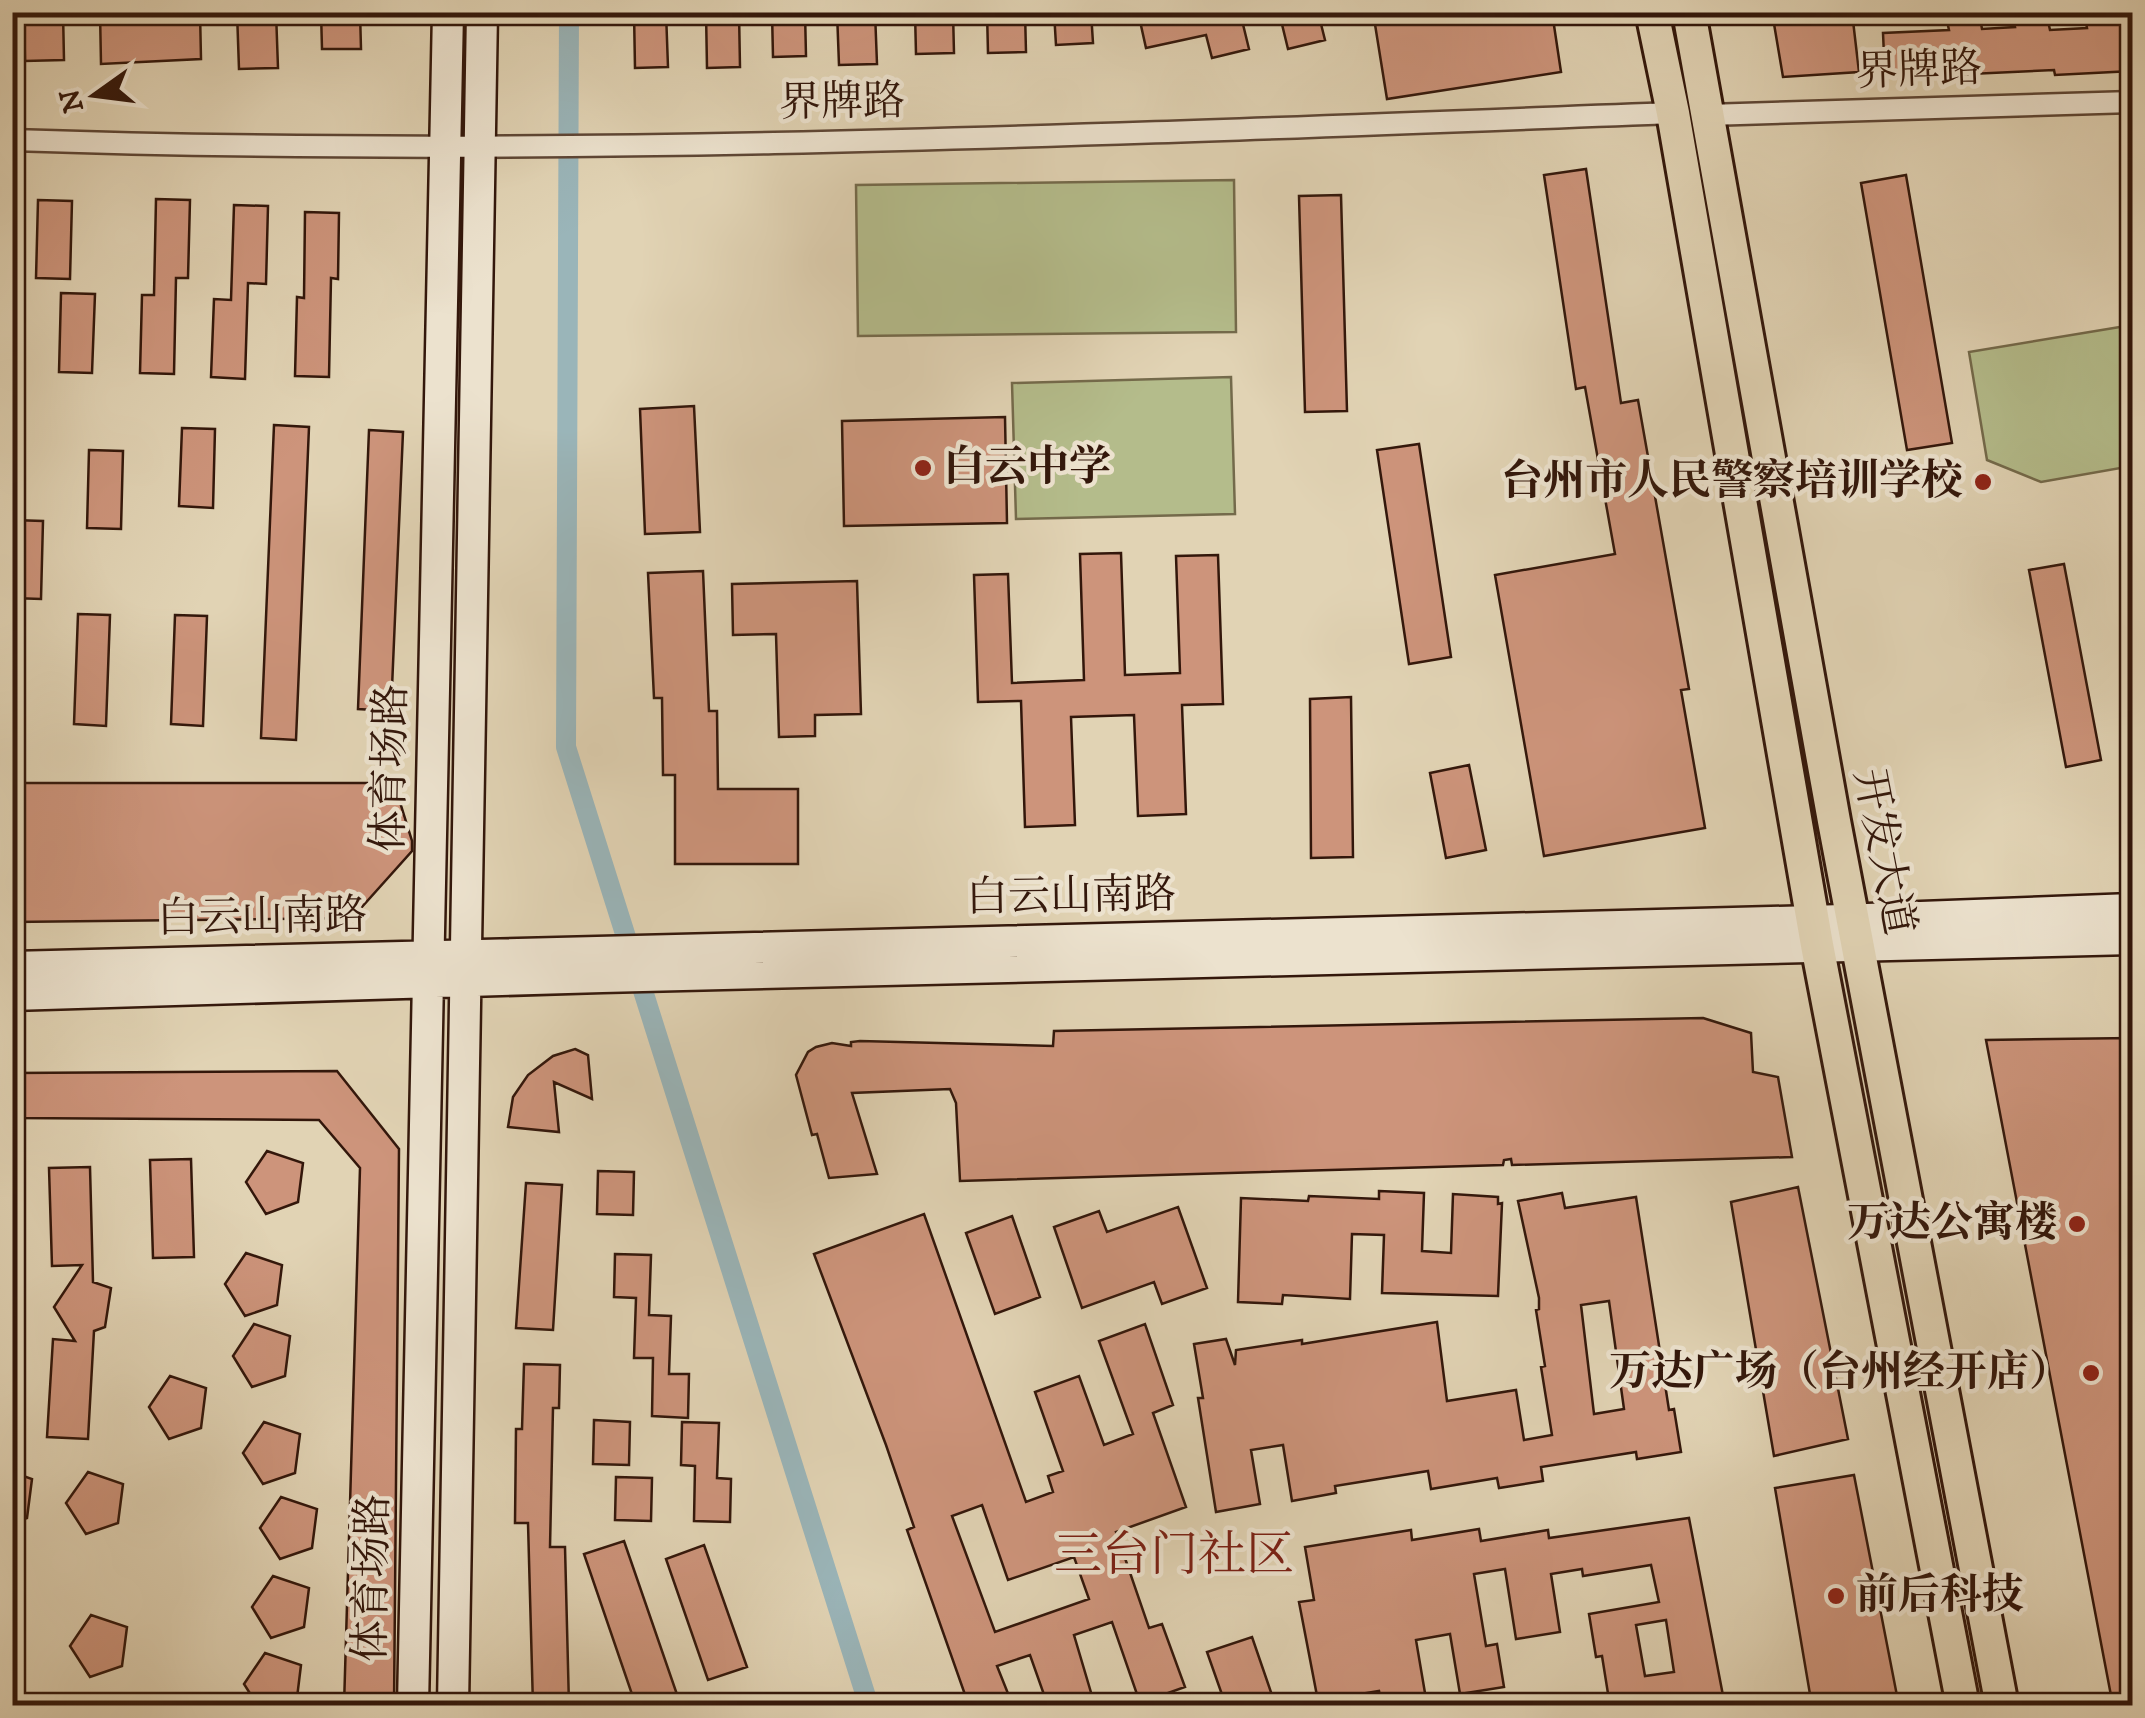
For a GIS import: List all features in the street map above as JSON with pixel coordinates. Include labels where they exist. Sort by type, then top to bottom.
[{"type":"main road","name":"体育场路","points":[[412,1706],[448,12]]},
{"type":"main road","name":"体育场路","points":[[453,1706],[482,12]]},
{"type":"main road","name":"开发大道","points":[[1652,12],[1673,112],[1816,933],[1963,1706]]},
{"type":"main road","name":"开发大道","points":[[1689,12],[1855,932],[2002,1706]]},
{"type":"main road","name":"白云山南路","points":[[1855,932],[2132,909]]},
{"type":"main road","name":"白云山南路","points":[[12,995],[430,969],[598,964],[1855,932],[2132,939]]},
{"type":"main road","name":"白云山南路","points":[[12,967],[430,969]]},
{"type":"street","name":"界牌路","points":[[1708,115],[2132,102]]},
{"type":"street","name":"界牌路","points":[[12,140],[238,147],[478,148],[1162,132],[1673,112]]},
{"type":"green space","points":[[1234,180],[1236,332],[858,336],[856,185]]},
{"type":"green space","points":[[2132,325],[2132,466],[2041,482],[1987,460],[1969,352]]},
{"type":"green space","points":[[1231,377],[1235,514],[1016,519],[1012,383]]},
{"type":"building","points":[[24,12],[63,12],[64,60],[25,61]]},
{"type":"building","points":[[100,12],[200,12],[201,59],[101,64]]},
{"type":"building","points":[[237,12],[276,12],[278,68],[239,69]]},
{"type":"building","points":[[321,12],[360,12],[361,49],[322,49]]},
{"type":"building","points":[[634,12],[666,12],[668,67],[635,68]]},
{"type":"building","points":[[706,12],[739,12],[740,67],[707,68]]},
{"type":"building","points":[[772,12],[805,12],[806,56],[773,57]]},
{"type":"building","points":[[837,12],[875,12],[877,64],[839,65]]},
{"type":"building","points":[[915,12],[953,12],[954,53],[916,54]]},
{"type":"building","points":[[987,12],[1025,12],[1026,52],[988,53]]},
{"type":"building","points":[[1054,12],[1091,12],[1093,43],[1056,45]]},
{"type":"building","points":[[1138,12],[1240,12],[1249,49],[1212,58],[1206,35],[1146,48]]},
{"type":"building","points":[[1279,12],[1318,12],[1325,40],[1288,49]]},
{"type":"building","points":[[1373,12],[1552,12],[1561,72],[1387,99]]},
{"type":"building","points":[[1772,12],[1852,12],[1859,72],[1783,77]]},
{"type":"building","points":[[1945,12],[1979,12],[1982,29],[2015,27],[2012,12],[2046,12],[2050,30],[2087,28],[2084,12],[2118,12],[2121,27],[2132,26],[2132,71],[2055,75],[2054,70],[1885,78],[1883,33],[1949,30]]},
{"type":"building","points":[[1586,169],[1621,403],[1638,400],[1689,689],[1681,690],[1705,828],[1544,856],[1495,575],[1615,554],[1585,387],[1576,389],[1544,175]]},
{"type":"building","points":[[1906,175],[1952,443],[1907,450],[1861,183]]},
{"type":"building","points":[[1341,195],[1347,411],[1305,412],[1299,196]]},
{"type":"building","points":[[156,199],[190,200],[188,278],[176,278],[174,374],[140,373],[142,295],[154,295]]},
{"type":"building","points":[[38,200],[72,201],[70,279],[36,278]]},
{"type":"building","points":[[234,205],[268,206],[266,284],[248,283],[245,379],[211,377],[214,299],[231,300]]},
{"type":"building","points":[[305,212],[339,213],[338,279],[331,278],[329,377],[295,376],[297,297],[304,298]]},
{"type":"building","points":[[61,293],[95,294],[92,373],[59,372]]},
{"type":"building","points":[[694,406],[700,532],[645,534],[640,409]]},
{"type":"building","points":[[1005,417],[1007,523],[844,526],[842,421]]},
{"type":"building","points":[[274,425],[309,427],[296,740],[261,738]]},
{"type":"building","points":[[182,428],[215,429],[213,508],[179,506]]},
{"type":"building","points":[[369,430],[403,432],[391,711],[358,709]]},
{"type":"building","points":[[1419,444],[1451,657],[1409,664],[1377,450]]},
{"type":"building","points":[[89,450],[123,451],[121,529],[87,528]]},
{"type":"building","points":[[12,520],[43,521],[41,599],[12,598]]},
{"type":"building","points":[[1121,553],[1125,675],[1180,673],[1176,556],[1218,555],[1223,704],[1182,705],[1186,814],[1138,816],[1134,715],[1071,717],[1075,825],[1025,827],[1021,701],[978,702],[974,575],[1008,574],[1012,683],[1084,680],[1080,554]]},
{"type":"building","points":[[2064,564],[2101,760],[2066,767],[2029,570]]},
{"type":"building","points":[[703,571],[709,711],[717,711],[718,789],[798,789],[798,864],[675,864],[675,775],[663,775],[662,698],[654,698],[648,573]]},
{"type":"building","points":[[857,581],[861,714],[815,715],[815,736],[779,737],[776,634],[733,635],[732,584]]},
{"type":"building","points":[[78,614],[110,615],[106,726],[74,724]]},
{"type":"building","points":[[175,615],[207,616],[203,726],[171,724]]},
{"type":"building","points":[[1351,697],[1353,857],[1311,858],[1310,699]]},
{"type":"building","points":[[1469,765],[1486,850],[1446,858],[1430,773]]},
{"type":"building","points":[[12,783],[394,783],[412,851],[352,918],[12,922]]},
{"type":"building","points":[[1703,1018],[1751,1033],[1753,1072],[1778,1077],[1792,1157],[1512,1165],[1511,1159],[1504,1160],[1503,1165],[960,1181],[956,1103],[950,1089],[852,1093],[877,1174],[829,1178],[817,1134],[812,1135],[796,1075],[808,1052],[816,1047],[832,1043],[851,1046],[851,1042],[860,1041],[1053,1046],[1054,1031]]},
{"type":"building","name":"万达广场（台州经开店）","points":[[2132,1038],[2132,1706],[2113,1706],[1986,1040]]},
{"type":"building","points":[[575,1049],[588,1055],[592,1099],[554,1082],[559,1132],[508,1127],[513,1097],[528,1075],[553,1056]]},
{"type":"building","points":[[337,1071],[399,1149],[394,1706],[344,1706],[360,1168],[319,1120],[12,1118],[12,1073]]},
{"type":"building","points":[[267,1151],[303,1163],[298,1202],[266,1214],[246,1182]]},
{"type":"building","points":[[191,1159],[194,1257],[153,1258],[150,1160]]},
{"type":"building","points":[[90,1167],[93,1282],[111,1288],[105,1327],[94,1331],[88,1439],[47,1437],[53,1339],[75,1341],[54,1307],[82,1265],[52,1266],[49,1168]]},
{"type":"building","points":[[598,1171],[634,1172],[633,1215],[597,1214]]},
{"type":"building","points":[[526,1183],[562,1185],[553,1330],[516,1328]]},
{"type":"building","points":[[1798,1187],[1848,1439],[1774,1456],[1731,1202]]},
{"type":"building","points":[[1379,1191],[1424,1193],[1422,1251],[1451,1253],[1453,1194],[1498,1197],[1498,1204],[1502,1203],[1498,1296],[1382,1293],[1384,1235],[1352,1234],[1350,1299],[1283,1295],[1282,1304],[1238,1302],[1241,1198],[1379,1199]]},
{"type":"building","points":[[1562,1193],[1565,1208],[1636,1197],[1669,1410],[1674,1409],[1681,1452],[1637,1459],[1636,1452],[1541,1467],[1543,1481],[1499,1488],[1497,1478],[1431,1489],[1428,1471],[1335,1486],[1336,1493],[1292,1501],[1283,1445],[1251,1450],[1260,1504],[1216,1512],[1198,1398],[1203,1398],[1194,1344],[1226,1339],[1235,1365],[1236,1350],[1302,1340],[1302,1344],[1437,1322],[1447,1401],[1516,1390],[1524,1440],[1552,1435],[1541,1367],[1545,1366],[1536,1310],[1539,1298],[1518,1201]],"holes":[[[1609,1301],[1624,1409],[1594,1414],[1581,1305]]]},
{"type":"building","points":[[1178,1207],[1207,1288],[1162,1304],[1154,1282],[1082,1308],[1054,1227],[1099,1211],[1107,1232]]},
{"type":"building","points":[[924,1214],[1026,1502],[1053,1492],[1048,1476],[1063,1471],[1035,1392],[1079,1376],[1104,1445],[1133,1434],[1099,1341],[1145,1324],[1173,1405],[1153,1413],[1186,1507],[1116,1532],[1149,1628],[1162,1624],[1185,1687],[1140,1703],[1112,1622],[1074,1635],[1095,1706],[1048,1706],[1030,1655],[997,1666],[1013,1706],[969,1706],[907,1530],[914,1527],[886,1445],[814,1254]],"holes":[[[982,1505],[1008,1580],[1074,1557],[1089,1599],[995,1632],[952,1516]]]},
{"type":"building","points":[[1012,1216],[1040,1297],[995,1314],[966,1233]]},
{"type":"building","points":[[246,1253],[282,1265],[277,1305],[245,1316],[225,1284]]},
{"type":"building","points":[[615,1254],[651,1255],[649,1315],[671,1316],[669,1374],[689,1374],[688,1418],[652,1416],[653,1358],[634,1358],[636,1298],[614,1297]]},
{"type":"building","points":[[254,1324],[290,1336],[285,1376],[252,1387],[233,1356]]},
{"type":"building","points":[[524,1364],[560,1365],[559,1408],[553,1408],[550,1547],[565,1547],[569,1706],[533,1706],[528,1523],[515,1523],[516,1429],[522,1429]]},
{"type":"building","points":[[170,1376],[206,1388],[201,1428],[169,1439],[149,1407]]},
{"type":"building","points":[[594,1420],[630,1422],[629,1465],[593,1464]]},
{"type":"building","points":[[264,1422],[300,1434],[295,1473],[263,1484],[243,1453]]},
{"type":"building","points":[[682,1422],[719,1423],[717,1478],[731,1479],[730,1522],[694,1521],[695,1466],[681,1465]]},
{"type":"building","points":[[12,1472],[32,1479],[27,1518],[12,1523]]},
{"type":"building","points":[[88,1472],[123,1484],[118,1523],[86,1534],[66,1503]]},
{"type":"building","name":"前后科技","points":[[1854,1475],[1899,1706],[1812,1706],[1775,1488]]},
{"type":"building","points":[[616,1477],[652,1478],[651,1521],[615,1520]]},
{"type":"building","points":[[281,1497],[317,1509],[312,1548],[280,1559],[260,1528]]},
{"type":"building","points":[[1689,1518],[1725,1706],[1610,1706],[1602,1656],[1596,1657],[1589,1614],[1659,1602],[1651,1565],[1583,1576],[1582,1569],[1551,1574],[1560,1632],[1516,1639],[1505,1569],[1474,1574],[1486,1646],[1497,1644],[1504,1687],[1460,1694],[1450,1634],[1416,1640],[1425,1693],[1381,1700],[1379,1691],[1318,1701],[1299,1602],[1314,1600],[1305,1547],[1411,1530],[1412,1540],[1479,1529],[1481,1541],[1548,1530],[1549,1538]],"holes":[[[1666,1620],[1674,1672],[1645,1676],[1636,1625]]]},
{"type":"building","points":[[624,1541],[681,1706],[636,1706],[584,1554]]},
{"type":"building","points":[[704,1545],[747,1667],[708,1680],[666,1559]]},
{"type":"building","points":[[273,1576],[309,1588],[304,1627],[271,1638],[252,1607]]},
{"type":"building","points":[[91,1615],[127,1627],[122,1666],[90,1677],[70,1646]]},
{"type":"building","points":[[1252,1637],[1274,1701],[1261,1706],[1226,1706],[1207,1652]]},
{"type":"building","points":[[265,1653],[301,1665],[296,1706],[258,1706],[244,1684]]},
{"type":"waterway","points":[[569,12],[566,747],[869,1706]]},
{"type":"place","name":"白云中学","points":[[923,468]]},
{"type":"place","name":"台州市人民警察培训学校","points":[[1983,482]]},
{"type":"place","name":"万达公寓楼","points":[[2077,1224]]},
{"type":"place","name":"万达广场（台州经开店）","points":[[2091,1373]]},
{"type":"place","name":"前后科技","points":[[1836,1596]]},
{"type":"district","name":"三台门社区","points":[[1174,1556]]}]
